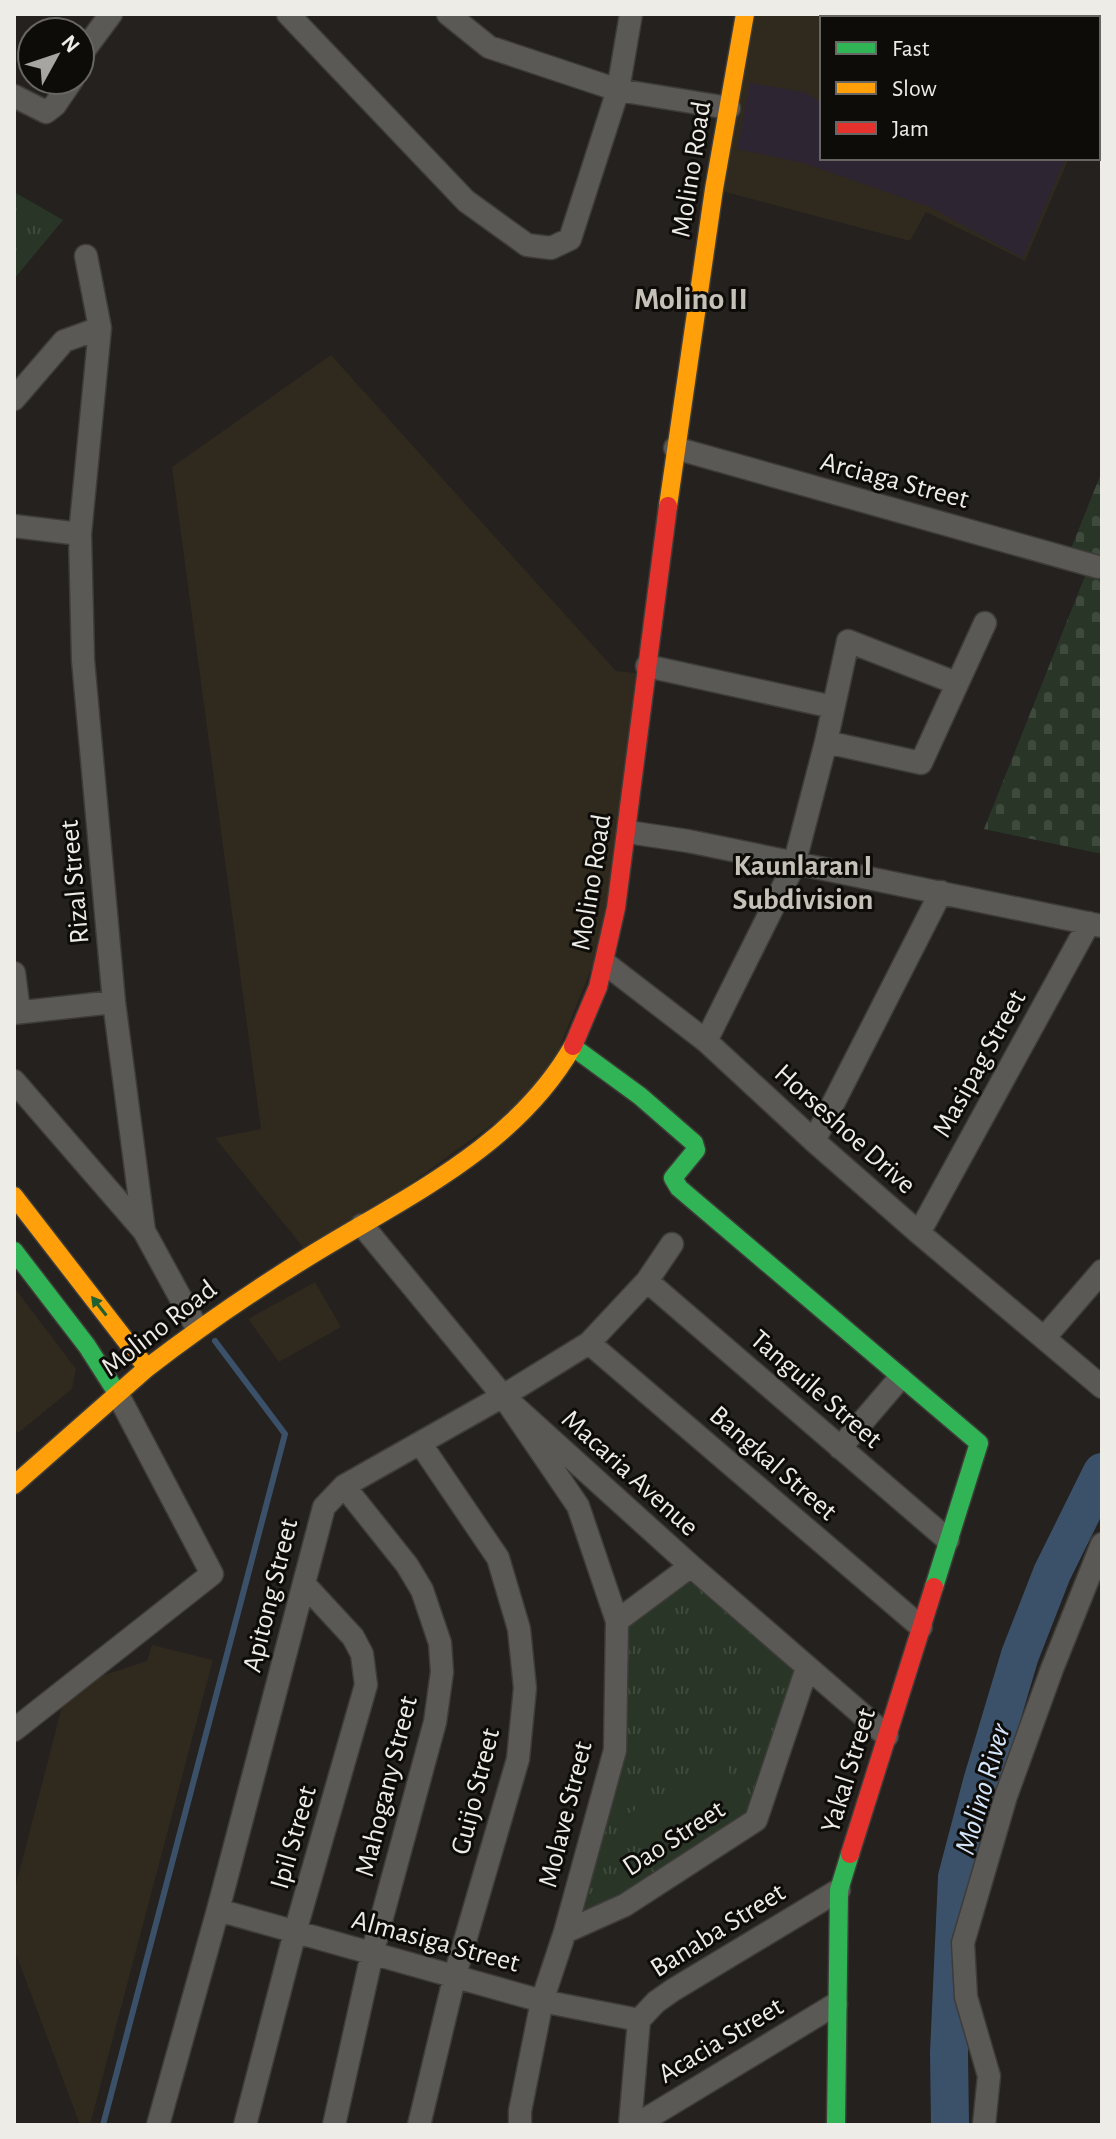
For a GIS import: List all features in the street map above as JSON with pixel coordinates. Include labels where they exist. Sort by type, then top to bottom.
[{"type":"main road","name":"Molino Road","points":[[14,1485],[117,1393],[197,1328],[238,1300],[417,1193],[486,1144],[543,1088],[573,1047],[594,1001],[606,964],[628,832],[675,448],[745,14]]},
{"type":"main road","points":[[573,1047],[640,1096],[694,1143],[696,1150],[692,1156],[675,1171],[673,1178],[679,1188],[900,1378]]},
{"type":"main road","points":[[14,1196],[147,1368]]},
{"type":"main road","points":[[14,1251],[87,1346],[117,1393]]},
{"type":"main road","name":"Yakal Street","points":[[833,2123],[839,1890],[979,1443],[900,1378]]},
{"type":"street","points":[[96,34],[111,14]]},
{"type":"street","points":[[288,14],[466,201],[527,245],[551,248],[570,239],[618,90],[631,14]]},
{"type":"street","points":[[448,14],[489,47],[618,90],[729,108]]},
{"type":"street","points":[[14,96],[46,112],[61,96]]},
{"type":"street","name":"Rizal Street","points":[[86,256],[100,328],[80,534],[83,660],[114,1002],[144,1231]]},
{"type":"street","points":[[14,399],[64,341],[100,328]]},
{"type":"street","name":"Arciaga Street","points":[[675,448],[1098,567]]},
{"type":"street","points":[[14,526],[80,534]]},
{"type":"street","points":[[826,742],[921,763],[985,623]]},
{"type":"street","points":[[706,1041],[794,865],[848,641],[956,683]]},
{"type":"street","points":[[647,666],[833,707]]},
{"type":"street","points":[[628,832],[688,841],[1095,924]]},
{"type":"street","points":[[814,1141],[941,892]]},
{"type":"street","name":"Masipag Street","points":[[919,1233],[1095,924]]},
{"type":"street","name":"Horseshoe Drive","points":[[606,964],[706,1041],[919,1233],[1102,1387]]},
{"type":"street","points":[[14,973],[16,1012],[114,1002]]},
{"type":"street","points":[[14,1081],[144,1231],[197,1328]]},
{"type":"street","name":"Macaria Avenue","points":[[362,1225],[503,1396],[691,1566],[887,1736]]},
{"type":"street","name":"Apitong Street","points":[[158,2125],[218,1910],[320,1516],[332,1495],[589,1343],[647,1281],[672,1244]]},
{"type":"street","points":[[1045,1337],[1102,1271]]},
{"type":"street","name":"Tanguile Street","points":[[647,1281],[948,1540]]},
{"type":"street","name":"Bangkal Street","points":[[589,1343],[921,1627]]},
{"type":"street","points":[[840,1448],[900,1378]]},
{"type":"street","points":[[14,1730],[212,1574],[117,1393]]},
{"type":"street","name":"Molave Street","points":[[503,1396],[578,1506],[617,1621],[615,1750],[565,1932],[542,2001],[520,2111],[520,2125]]},
{"type":"street","name":"Guijo Street","points":[[419,2125],[455,1975],[518,1759],[525,1688],[519,1629],[498,1558],[420,1443]]},
{"type":"street","name":"Mahogany Street","points":[[334,2125],[372,1954],[435,1722],[442,1672],[440,1643],[422,1590],[407,1565],[344,1486]]},
{"type":"street","points":[[984,2125],[989,2076],[966,1997],[963,1943],[1006,1796],[1102,1544]]},
{"type":"street","points":[[617,1621],[691,1566]]},
{"type":"street","name":"Ipil Street","points":[[245,2125],[295,1932],[366,1685],[362,1654],[353,1637],[304,1584]]},
{"type":"street","name":"Dao Street","points":[[565,1932],[625,1905],[756,1820],[807,1668]]},
{"type":"street","name":"Banaba Street","points":[[639,2020],[673,1990],[839,1890]]},
{"type":"street","name":"Almasiga Street","points":[[218,1910],[542,2001],[639,2020]]},
{"type":"street","name":"Acacia Street","points":[[633,2125],[836,2004]]},
{"type":"street","points":[[633,2125],[639,2020]]},
{"type":"shaded area","points":[[745,14],[1042,16],[820,16],[820,160],[1068,160],[1025,261],[926,212],[910,241],[714,189]]},
{"type":"shaded area","points":[[750,83],[804,92],[820,101],[820,160],[1064,162],[1023,258],[930,207],[803,163],[737,149]]},
{"type":"shaded area","points":[[331,355],[616,671],[646,674],[616,908],[543,1088],[310,1256],[215,1138],[261,1129],[172,467]]},
{"type":"shaded area","points":[[315,1282],[341,1327],[279,1362],[248,1319]]},
{"type":"shaded area","points":[[14,1287],[76,1369],[72,1389],[18,1433],[14,1428]]},
{"type":"shaded area","points":[[152,1645],[213,1660],[90,2125],[80,2125],[14,1949],[14,1892],[67,1687],[147,1661]]},
{"type":"green space","points":[[14,192],[63,220],[14,279]]},
{"type":"green space","points":[[1102,471],[1102,854],[984,829],[1085,576],[1070,551]]},
{"type":"green space","points":[[687,1574],[800,1667],[752,1816],[623,1902],[572,1923],[621,1754],[620,1624]]},
{"type":"green space","points":[[723,1761],[752,1816],[654,1871],[624,1816]]},
{"type":"waterway","points":[[103,2125],[285,1434],[215,1341]]},
{"type":"waterway","name":"Molino River","points":[[950,2125],[949,2053],[957,1877],[1020,1655],[1052,1573],[1102,1472]]},
{"type":"traffic: fast","points":[[573,1047],[640,1096],[694,1143],[696,1150],[673,1178],[679,1188],[979,1443],[934,1587]]},
{"type":"traffic: fast","points":[[14,1251],[87,1346],[117,1393]]},
{"type":"traffic: fast","points":[[836,2125],[839,1890],[850,1854]]},
{"type":"traffic: slow","points":[[668,506],[714,189],[745,14]]},
{"type":"traffic: slow","points":[[147,1368],[247,1297],[419,1191],[489,1142],[521,1114],[549,1082],[573,1046]]},
{"type":"traffic: slow","points":[[14,1196],[147,1368],[14,1485]]},
{"type":"traffic: jam","points":[[573,1046],[598,987],[616,908],[668,506]]},
{"type":"traffic: jam","points":[[850,1854],[934,1587]]},
{"type":"district","name":"Molino II","points":[[691,298]]},
{"type":"district","name":"Kaunlaran I Subdivision","points":[[803,882]]}]
